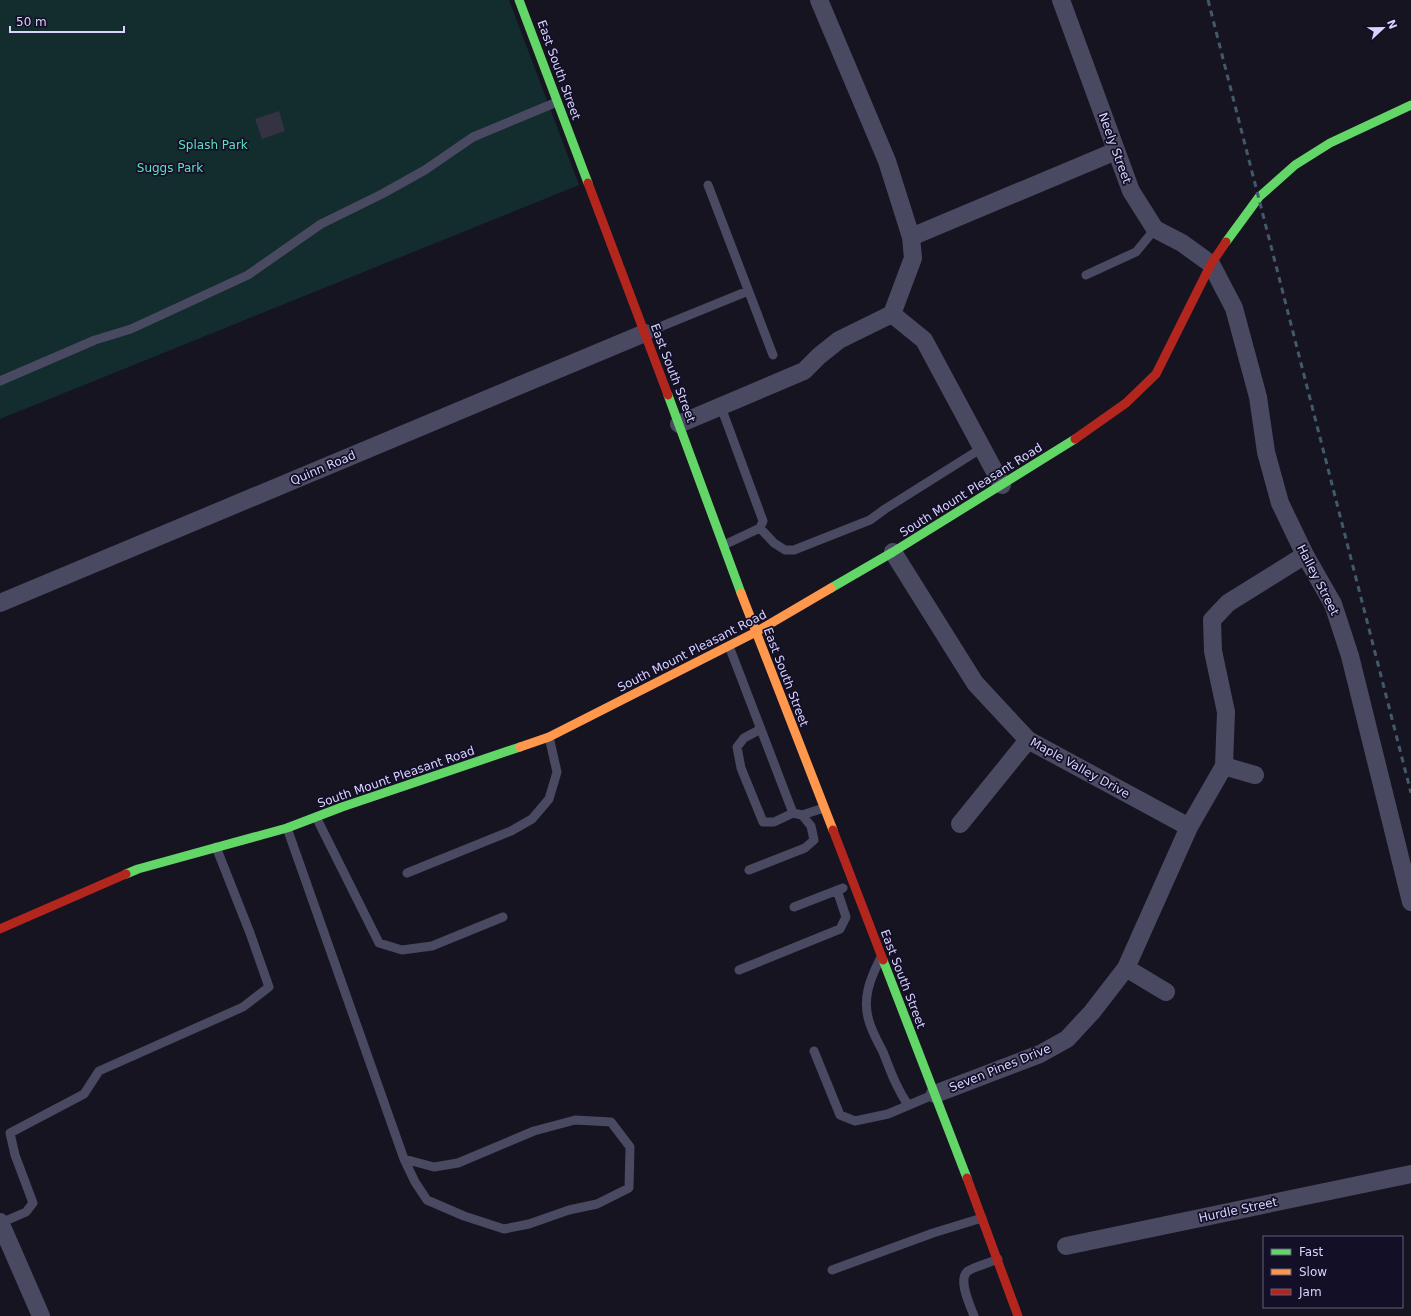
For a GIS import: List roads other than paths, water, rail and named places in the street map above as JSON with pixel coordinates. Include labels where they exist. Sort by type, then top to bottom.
[{"type":"street","name":"East South Street","points":[[520,0],[756,632],[935,1094],[998,1259],[1018,1316]]},
{"type":"street","points":[[679,424],[804,371],[838,340],[892,314],[913,258],[911,237],[887,161],[819,0]]},
{"type":"street","name":"Neely Street","points":[[1061,0],[1130,191],[1155,229],[1182,243],[1211,264]]},
{"type":"street","name":"South Mount Pleasant Road","points":[[0,929],[138,869],[287,828],[342,807],[549,737],[756,632],[893,552],[1087,432],[1126,403],[1156,374],[1211,264],[1259,197],[1295,165],[1330,143],[1411,105]]},
{"type":"street","points":[[911,237],[1116,151]]},
{"type":"street","name":"Halley Street","points":[[1211,264],[1234,308],[1258,397],[1266,452],[1280,503],[1305,555],[1333,604],[1350,656],[1411,902]]},
{"type":"street","points":[[892,314],[924,340],[1002,485]]},
{"type":"street","name":"Quinn Road","points":[[0,603],[645,333]]},
{"type":"street","name":"Maple Valley Drive","points":[[893,552],[975,683],[1028,740],[1189,827]]},
{"type":"street","name":"Seven Pines Drive","points":[[935,1094],[1040,1054],[1067,1039],[1092,1012],[1126,968],[1189,827],[1224,766],[1226,712],[1213,650],[1212,620],[1228,603],[1305,555]]},
{"type":"street","points":[[960,824],[1028,740]]},
{"type":"street","points":[[1224,766],[1255,775]]},
{"type":"street","points":[[1126,968],[1166,992]]},
{"type":"street","name":"Hurdle Street","points":[[1066,1246],[1411,1174]]},
{"type":"street","points":[[0,1222],[41,1316]]},
{"type":"lane","points":[[0,382],[95,340],[131,329],[248,275],[321,224],[382,194],[426,170],[473,137],[557,102]]},
{"type":"lane","points":[[708,185],[773,355]]},
{"type":"lane","points":[[1086,275],[1136,252],[1155,229]]},
{"type":"lane","points":[[645,333],[748,291]]},
{"type":"lane","points":[[721,406],[763,521],[760,528],[724,545]]},
{"type":"lane","points":[[760,528],[774,543],[785,550],[794,550],[870,520],[982,448]]},
{"type":"lane","points":[[729,646],[761,729],[798,814],[811,826],[814,840],[805,848],[749,870]]},
{"type":"lane","points":[[761,729],[744,738],[737,747],[741,768],[763,822],[774,822],[798,814],[824,808]]},
{"type":"lane","points":[[407,873],[511,831],[532,818],[549,799],[558,772],[549,737]]},
{"type":"lane","points":[[316,817],[379,943],[402,950],[432,946],[503,917]]},
{"type":"lane","points":[[287,828],[404,1159],[415,1182],[427,1200],[464,1216],[504,1229],[529,1224],[569,1210],[597,1204],[629,1188],[630,1147],[611,1122],[575,1120],[534,1131],[458,1163],[434,1167],[404,1159]]},
{"type":"lane","points":[[0,1222],[26,1212],[33,1203],[15,1155],[10,1133],[84,1094],[99,1071],[243,1007],[269,987],[250,933],[216,847]]},
{"type":"lane","points":[[794,906],[853,884]]},
{"type":"lane","points":[[739,970],[840,929],[846,917],[837,890]]},
{"type":"lane","points":[[882,956],[869,984],[866,994],[866,1006],[869,1021],[896,1085],[908,1105]]},
{"type":"lane","points":[[814,1051],[840,1115],[855,1121],[888,1114],[935,1094]]},
{"type":"lane","points":[[832,1270],[933,1233],[982,1218]]},
{"type":"lane","points":[[974,1316],[962,1283],[963,1276],[968,1271],[998,1259]]},
{"type":"railway","points":[[1208,0],[1411,793]]},
{"type":"park label","name":"Splash Park","points":[[213,145]]},
{"type":"park label","name":"Suggs Park","points":[[170,168]]}]
